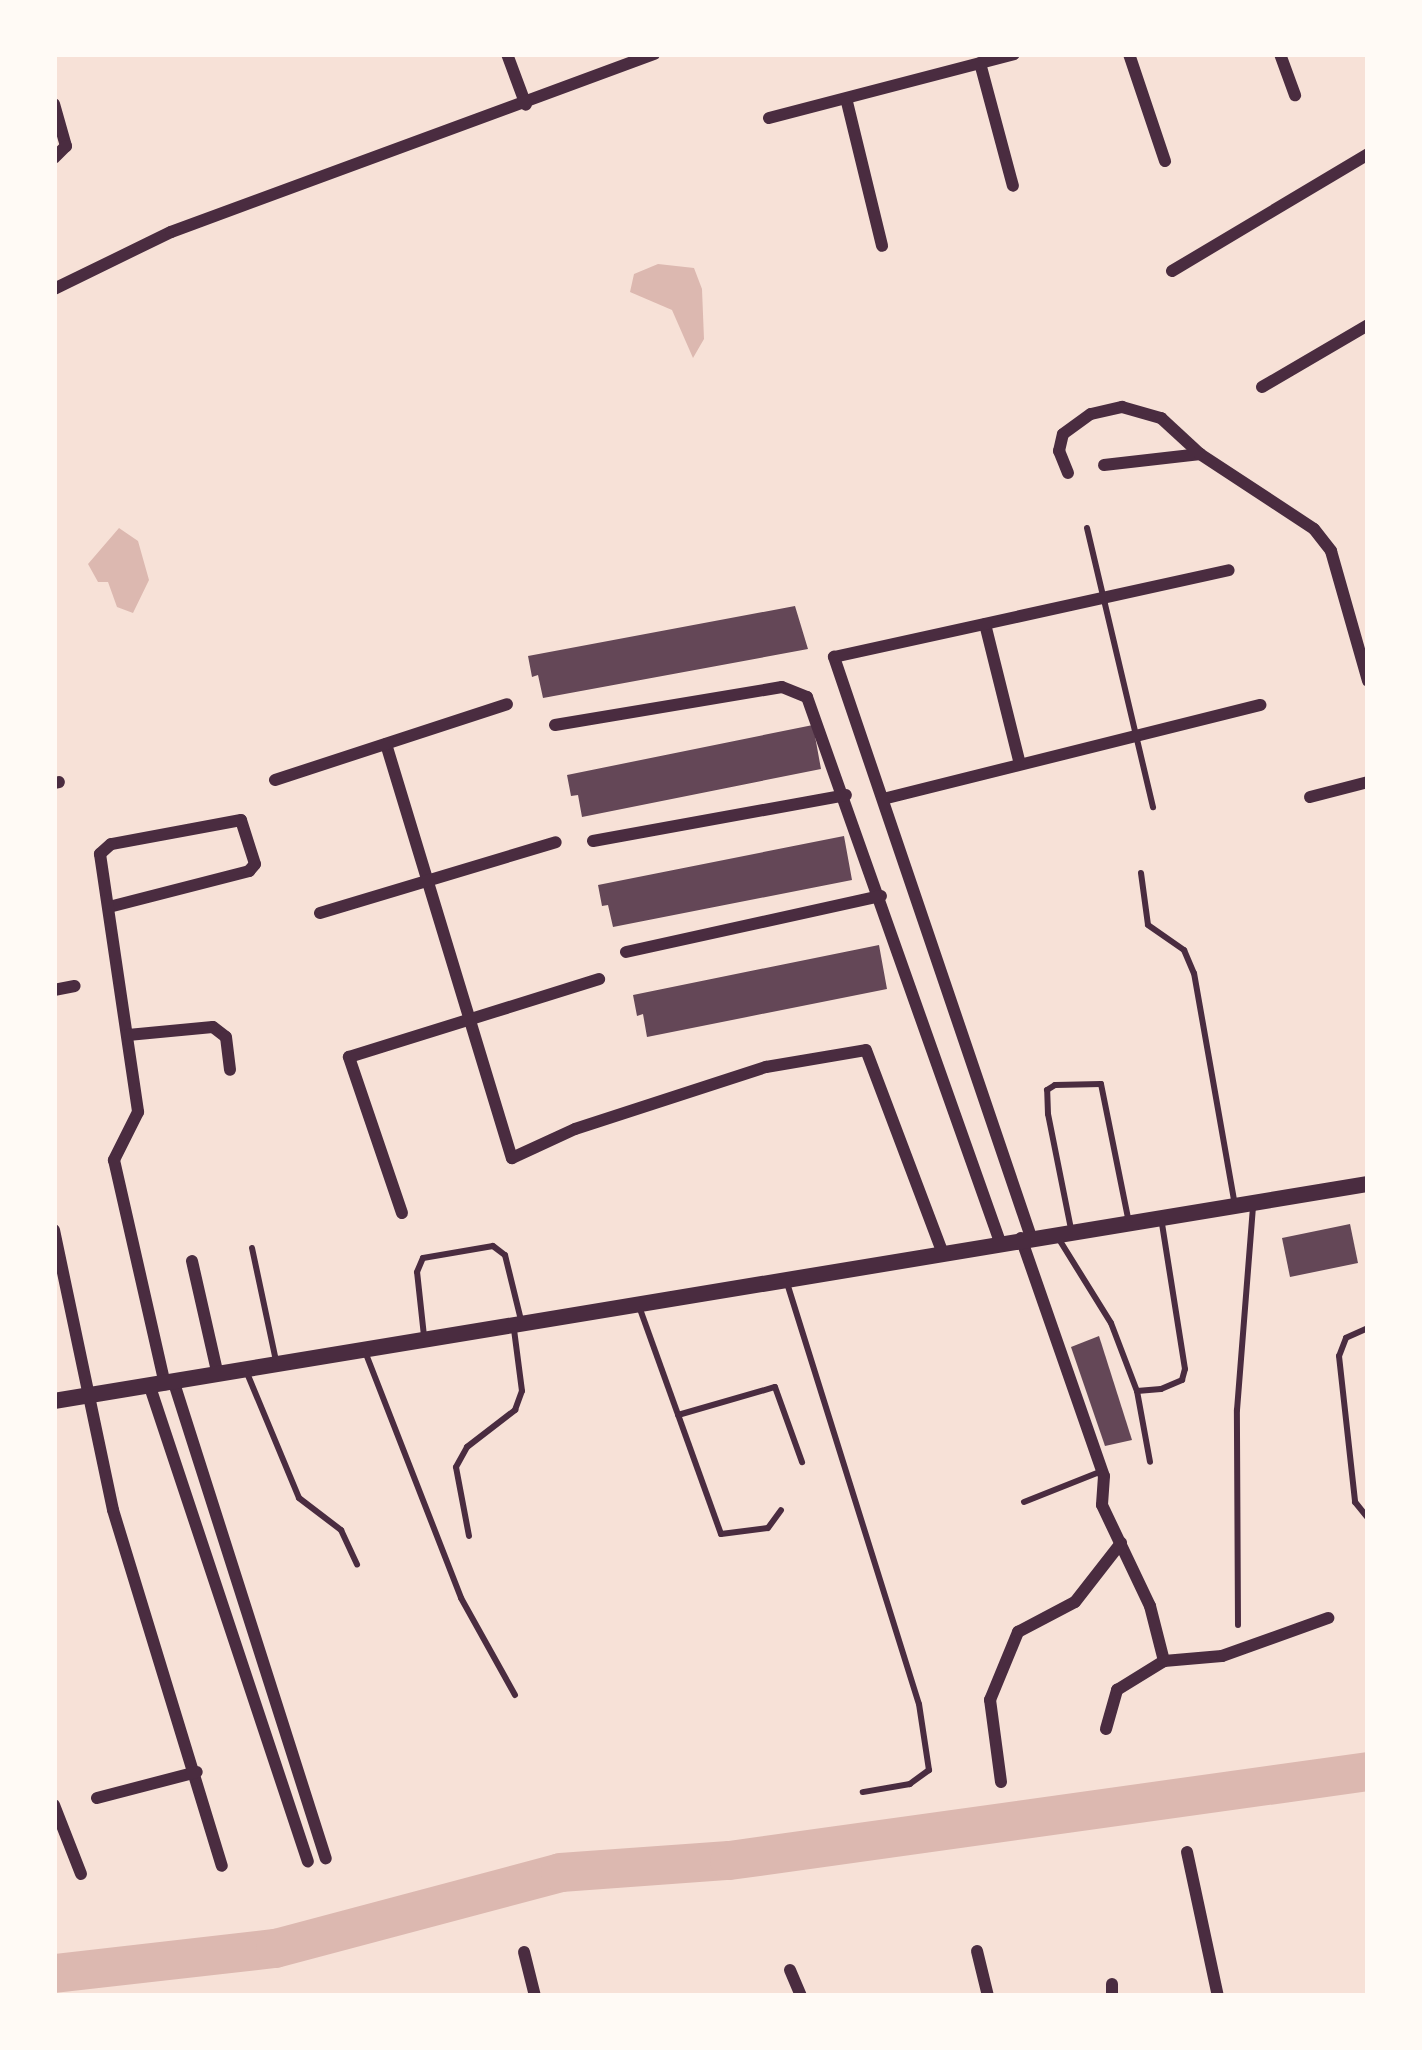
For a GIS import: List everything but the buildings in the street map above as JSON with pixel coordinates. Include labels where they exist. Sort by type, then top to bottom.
[{"type":"main road","points":[[54,1401],[1368,1184]]},
{"type":"street","points":[[507,54],[526,104]]},
{"type":"street","points":[[54,289],[170,232],[654,54]]},
{"type":"street","points":[[769,118],[847,102],[1014,54]]},
{"type":"street","points":[[1129,54],[1166,161]]},
{"type":"street","points":[[1280,54],[1295,95]]},
{"type":"street","points":[[980,63],[1013,186]]},
{"type":"street","points":[[847,102],[882,246]]},
{"type":"street","points":[[54,104],[67,146],[54,158]]},
{"type":"street","points":[[1172,272],[1368,154]]},
{"type":"street","points":[[1262,387],[1368,325]]},
{"type":"street","points":[[1068,472],[1059,451],[1063,434],[1091,414],[1122,407],[1161,418],[1200,454],[1314,529],[1331,551],[1368,681]]},
{"type":"street","points":[[1104,465],[1200,454]]},
{"type":"street","points":[[1164,1661],[1150,1606],[1102,1505],[1102,1471],[834,658],[1228,570]]},
{"type":"street","points":[[985,624],[1020,764]]},
{"type":"street","points":[[555,725],[798,690],[846,796],[1000,1242]]},
{"type":"street","points":[[275,780],[507,704]]},
{"type":"street","points":[[883,799],[1260,705]]},
{"type":"street","points":[[386,744],[512,1158],[574,1129],[766,1067],[866,1050],[942,1251]]},
{"type":"street","points":[[1310,797],[1368,782]]},
{"type":"street","points":[[593,841],[846,796]]},
{"type":"street","points":[[109,907],[249,872],[255,864],[241,820],[104,849],[109,907],[138,1112],[114,1160],[163,1384],[308,1861]]},
{"type":"street","points":[[320,913],[556,842]]},
{"type":"street","points":[[626,952],[881,896]]},
{"type":"street","points":[[402,1213],[349,1057],[599,980]]},
{"type":"street","points":[[54,990],[75,986]]},
{"type":"street","points":[[128,1035],[213,1027],[226,1037],[230,1070]]},
{"type":"street","points":[[54,1229],[112,1510],[223,1866]]},
{"type":"street","points":[[192,1262],[218,1375]]},
{"type":"street","points":[[163,1384],[326,1858]]},
{"type":"street","points":[[1001,1782],[990,1700],[1018,1632],[1075,1602],[1120,1543]]},
{"type":"street","points":[[1106,1729],[1117,1690],[1164,1661],[1222,1656],[1328,1618]]},
{"type":"street","points":[[97,1798],[197,1772]]},
{"type":"street","points":[[54,1805],[81,1874]]},
{"type":"street","points":[[1187,1852],[1218,1996]]},
{"type":"street","points":[[977,1951],[988,1996]]},
{"type":"street","points":[[524,1952],[535,1996]]},
{"type":"street","points":[[790,1970],[801,1996]]},
{"type":"lane","points":[[1087,528],[1153,807]]},
{"type":"lane","points":[[1141,873],[1148,925],[1184,950],[1194,973],[1244,1203],[1238,1625]]},
{"type":"lane","points":[[1129,1221],[1102,1084],[1055,1085],[1047,1090],[1048,1114],[1064,1231],[1111,1323],[1137,1391],[1150,1462]]},
{"type":"lane","points":[[1137,1391],[1185,1376],[1161,1216]]},
{"type":"lane","points":[[424,1341],[417,1272],[423,1258],[493,1246],[506,1255],[518,1324],[522,1391],[515,1410],[467,1447],[456,1467],[469,1536]]},
{"type":"lane","points":[[252,1247],[277,1364]]},
{"type":"lane","points":[[786,1280],[919,1704],[929,1770],[910,1784],[863,1792]]},
{"type":"lane","points":[[638,1305],[721,1534],[768,1528],[781,1510]]},
{"type":"lane","points":[[1368,1328],[1346,1338],[1339,1356],[1355,1502],[1368,1518]]},
{"type":"lane","points":[[364,1351],[460,1598],[515,1695]]},
{"type":"lane","points":[[246,1370],[299,1498],[341,1531],[357,1564]]},
{"type":"lane","points":[[678,1415],[775,1387],[802,1462]]},
{"type":"lane","points":[[1024,1502],[1102,1471]]},
{"type":"shaded area","points":[[658,264],[694,268],[702,289],[704,339],[693,358],[672,310],[630,292],[634,274]]},
{"type":"shaded area","points":[[119,528],[138,541],[149,580],[133,613],[117,607],[108,582],[98,582],[88,564]]},
{"type":"waterway","points":[[54,1973],[275,1948],[560,1872],[729,1860],[1368,1771]]}]
